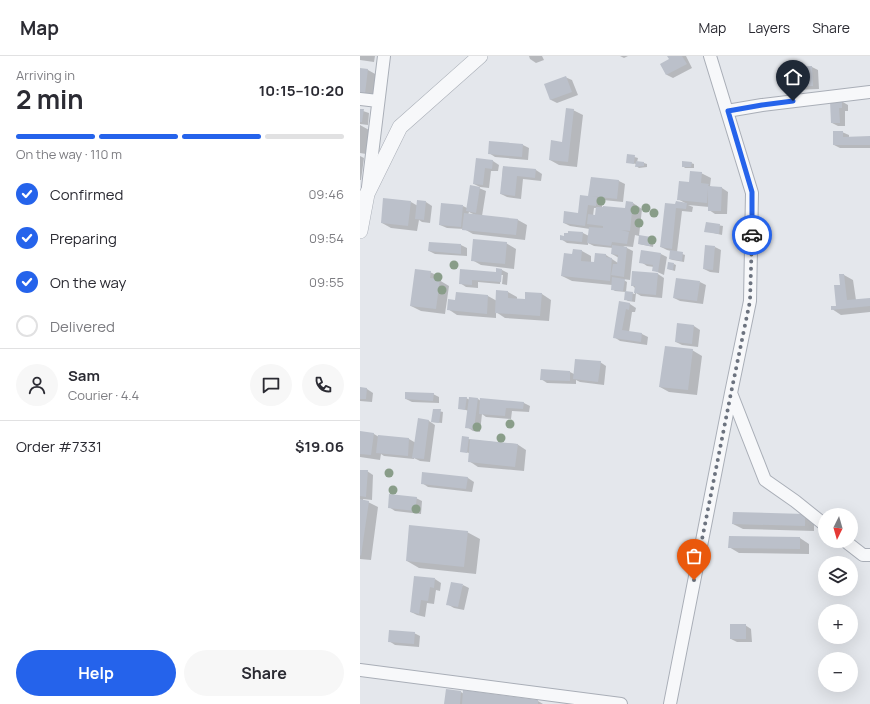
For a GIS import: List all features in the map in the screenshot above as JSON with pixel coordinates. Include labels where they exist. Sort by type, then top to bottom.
[{"type":"street","points":[[360,231],[384,56]]},
{"type":"street","points":[[364,194],[400,127],[480,56]]},
{"type":"street","points":[[670,704],[750,301],[752,192],[710,56]]},
{"type":"street","points":[[728,111],[762,105],[870,92]]},
{"type":"street","points":[[360,99],[378,101]]},
{"type":"street","points":[[731,393],[765,480],[818,519]]},
{"type":"street","points":[[854,548],[862,555],[870,556]]},
{"type":"street","points":[[360,670],[621,704]]},
{"type":"building","points":[[667,56],[682,56],[687,64],[666,75],[660,64],[669,59]]},
{"type":"building","points":[[812,66],[813,86],[787,87],[786,67]]},
{"type":"building","points":[[360,68],[368,69],[365,94],[360,93]]},
{"type":"building","points":[[566,76],[572,92],[550,100],[544,84]]},
{"type":"building","points":[[842,100],[842,108],[839,108],[840,123],[831,123],[830,101]]},
{"type":"building","points":[[566,108],[574,109],[568,162],[549,160],[551,140],[562,142]]},
{"type":"building","points":[[360,109],[364,109],[362,122],[360,122]]},
{"type":"building","points":[[833,131],[843,131],[843,137],[870,136],[870,145],[833,145]]},
{"type":"building","points":[[489,141],[523,144],[522,157],[488,154]]},
{"type":"building","points":[[627,154],[635,155],[634,164],[626,163]]},
{"type":"building","points":[[476,158],[493,160],[492,169],[485,168],[483,185],[473,184]]},
{"type":"building","points":[[636,161],[644,162],[644,166],[635,167]]},
{"type":"building","points":[[682,161],[692,162],[691,167],[682,167]]},
{"type":"building","points":[[503,166],[536,169],[535,178],[517,176],[515,196],[500,194]]},
{"type":"building","points":[[690,171],[702,172],[701,183],[709,184],[708,186],[722,187],[721,211],[708,211],[708,189],[707,203],[677,200],[679,181],[689,182]]},
{"type":"building","points":[[591,177],[619,180],[617,199],[590,196],[597,197],[596,206],[588,205],[585,226],[563,223],[564,211],[578,213],[580,195],[588,196]]},
{"type":"building","points":[[470,185],[480,187],[476,213],[466,211]]},
{"type":"building","points":[[383,198],[411,201],[408,226],[381,223]]},
{"type":"building","points":[[417,200],[426,201],[424,220],[415,219]]},
{"type":"building","points":[[626,201],[633,202],[630,231],[621,230],[629,232],[627,244],[612,242],[611,246],[587,243],[589,227],[603,228],[603,226],[587,224],[588,214],[595,215],[596,207],[603,206],[625,208]]},
{"type":"building","points":[[676,201],[687,203],[686,209],[676,208],[672,249],[660,247],[665,203],[675,204]]},
{"type":"building","points":[[441,203],[463,205],[461,227],[439,225]]},
{"type":"building","points":[[464,213],[518,219],[516,235],[462,230]]},
{"type":"building","points":[[706,222],[720,224],[719,234],[704,232]]},
{"type":"building","points":[[568,231],[583,232],[582,242],[560,240],[560,235],[564,236],[564,233],[568,233]]},
{"type":"building","points":[[639,235],[651,237],[650,246],[638,244]]},
{"type":"building","points":[[473,239],[507,242],[505,264],[471,261]]},
{"type":"building","points":[[429,242],[461,244],[461,254],[428,251]]},
{"type":"building","points":[[612,245],[627,247],[624,277],[611,275],[613,264],[617,264],[618,255],[611,254]]},
{"type":"building","points":[[705,245],[715,246],[713,270],[703,269]]},
{"type":"building","points":[[573,249],[582,250],[581,261],[594,262],[595,253],[606,254],[606,257],[612,258],[610,281],[561,276],[564,253],[572,254]]},
{"type":"building","points":[[641,250],[661,253],[658,272],[652,271],[653,265],[639,263]]},
{"type":"building","points":[[670,250],[683,252],[682,261],[669,259]]},
{"type":"building","points":[[668,262],[674,263],[673,270],[667,269]]},
{"type":"building","points":[[496,268],[502,269],[501,282],[472,280],[472,285],[459,284],[460,269],[496,272]]},
{"type":"building","points":[[415,269],[431,271],[430,278],[440,279],[436,309],[410,306]]},
{"type":"building","points":[[632,271],[658,273],[656,295],[634,293],[635,286],[631,286]]},
{"type":"building","points":[[839,274],[844,274],[847,300],[870,298],[870,306],[831,310],[831,306],[836,306],[834,285],[840,285]]},
{"type":"building","points":[[612,277],[625,279],[623,291],[611,290]]},
{"type":"building","points":[[676,278],[700,281],[697,301],[673,298]]},
{"type":"building","points":[[496,290],[508,291],[508,298],[525,299],[525,292],[542,293],[540,316],[495,313]]},
{"type":"building","points":[[625,291],[633,292],[632,301],[624,300]]},
{"type":"building","points":[[456,292],[488,295],[487,314],[447,310],[448,299],[455,300]]},
{"type":"building","points":[[619,301],[630,303],[629,310],[626,309],[622,330],[642,333],[641,342],[613,338]]},
{"type":"building","points":[[677,323],[694,325],[692,344],[675,342]]},
{"type":"building","points":[[665,346],[693,349],[688,390],[659,387]]},
{"type":"building","points":[[575,359],[601,361],[598,382],[573,379]]},
{"type":"building","points":[[541,369],[570,371],[570,381],[540,380]]},
{"type":"building","points":[[360,387],[367,388],[366,399],[360,399]]},
{"type":"building","points":[[405,392],[434,393],[433,401],[405,399]]},
{"type":"building","points":[[459,397],[467,397],[465,410],[458,409]]},
{"type":"building","points":[[469,397],[478,398],[474,429],[465,428]]},
{"type":"building","points":[[480,398],[524,402],[523,409],[506,408],[505,416],[479,414]]},
{"type":"building","points":[[433,409],[441,409],[439,423],[431,422]]},
{"type":"building","points":[[418,418],[429,420],[424,459],[412,458]]},
{"type":"building","points":[[360,431],[374,433],[371,455],[360,454]]},
{"type":"building","points":[[378,435],[409,438],[408,456],[376,453]]},
{"type":"building","points":[[462,436],[469,437],[467,453],[460,452]]},
{"type":"building","points":[[470,439],[518,444],[515,467],[468,462]]},
{"type":"building","points":[[360,470],[368,470],[366,497],[360,496]]},
{"type":"building","points":[[422,472],[468,477],[466,489],[421,484]]},
{"type":"building","points":[[389,494],[417,497],[415,511],[388,508]]},
{"type":"building","points":[[360,499],[369,501],[361,556],[360,555]]},
{"type":"building","points":[[733,512],[805,514],[805,526],[732,524]]},
{"type":"building","points":[[409,525],[468,531],[464,567],[406,561]]},
{"type":"building","points":[[729,536],[800,537],[800,549],[728,548]]},
{"type":"building","points":[[414,576],[435,578],[434,588],[430,587],[428,601],[421,600],[419,614],[410,612]]},
{"type":"building","points":[[451,582],[463,584],[458,607],[446,605]]},
{"type":"building","points":[[730,624],[746,624],[746,639],[730,639]]},
{"type":"building","points":[[389,630],[415,632],[414,644],[388,642]]},
{"type":"building","points":[[446,689],[461,691],[460,704],[444,704]]},
{"type":"building","points":[[463,690],[538,700],[538,704],[462,704]]},
{"type":"way so far","points":[[694,580],[750,301],[752,235]]},
{"type":"route","points":[[752,235],[752,192],[728,111],[793,101]]}]
